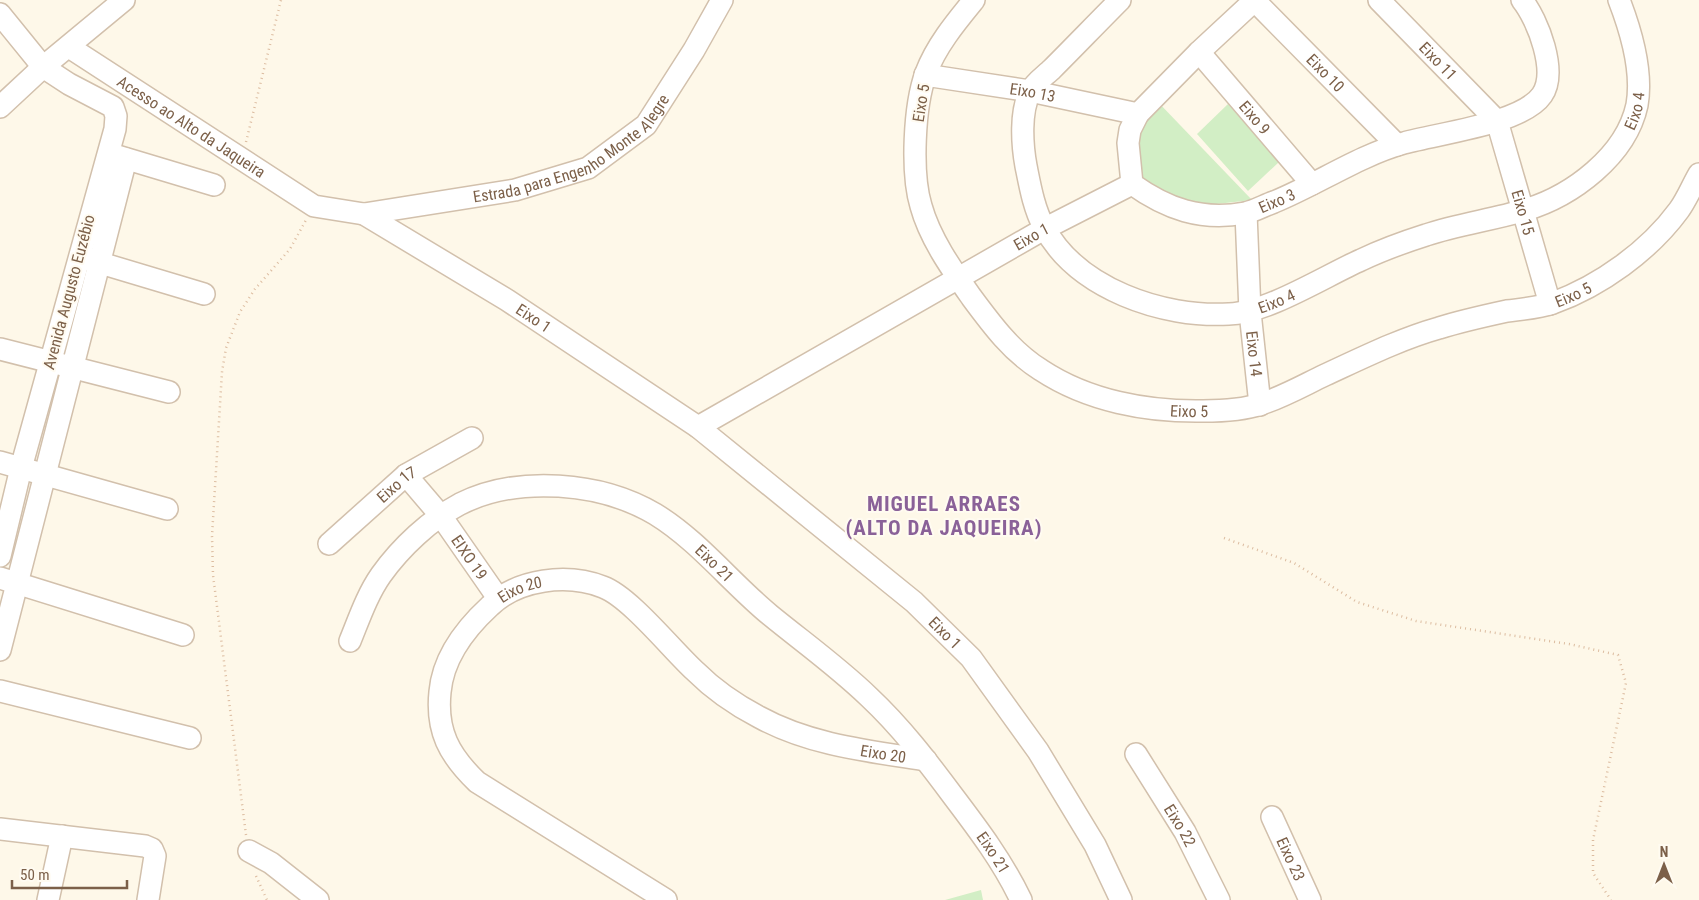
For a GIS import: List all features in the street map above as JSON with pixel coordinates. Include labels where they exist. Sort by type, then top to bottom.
[{"type":"street","points":[[0,108],[43,67],[124,0]]},
{"type":"street","name":"Estrada para Engenho Monte Alegre","points":[[364,214],[515,190],[588,168],[646,125],[694,50],[722,0]]},
{"type":"street","name":"Eixo 5","points":[[974,0],[935,54],[925,75],[917,120],[916,146],[921,207],[958,278],[994,327],[1019,354],[1040,370],[1084,392],[1112,401],[1168,409],[1202,411],[1260,405],[1434,329],[1467,320],[1550,304],[1598,281],[1625,263],[1654,238],[1679,210],[1699,174]]},
{"type":"street","points":[[1030,91],[1120,0]]},
{"type":"street","points":[[1132,184],[1128,143],[1130,130],[1138,114],[1199,52],[1255,0]]},
{"type":"street","name":"Eixo 10","points":[[1255,0],[1397,145]]},
{"type":"street","name":"Eixo 11","points":[[1380,0],[1497,121]]},
{"type":"street","name":"Eixo 3","points":[[1132,184],[1168,206],[1187,213],[1246,213],[1397,145],[1497,121],[1522,111],[1535,103],[1543,94],[1548,81],[1547,58],[1530,9],[1522,0]]},
{"type":"street","name":"Eixo 4","points":[[1030,91],[1025,116],[1025,160],[1029,186],[1044,229],[1075,264],[1117,293],[1137,302],[1198,313],[1228,314],[1250,312],[1396,246],[1455,226],[1524,211],[1568,192],[1584,180],[1613,152],[1630,123],[1636,106],[1638,86],[1632,42],[1620,0]]},
{"type":"street","points":[[0,14],[43,67]]},
{"type":"street","name":"Acesso ao Alto da Jaqueira","points":[[69,47],[241,161],[314,206]]},
{"type":"street","name":"Eixo 9","points":[[1199,52],[1312,184]]},
{"type":"street","name":"Avenida Augusto Euzébio","points":[[0,556],[21,468],[101,263],[116,156],[116,116],[113,107],[69,84],[43,67]]},
{"type":"street","name":"Eixo 13","points":[[925,75],[1030,91],[1138,114]]},
{"type":"street","name":"Eixo 15","points":[[1497,121],[1550,304]]},
{"type":"street","points":[[116,156],[214,185]]},
{"type":"street","name":"Avenida Augusto Euzébio","points":[[0,650],[9,580],[43,475],[79,256],[116,156]]},
{"type":"street","name":"Eixo 1","points":[[698,427],[1044,229],[1132,184]]},
{"type":"street","points":[[314,206],[364,214]]},
{"type":"street","name":"Eixo 14","points":[[1246,213],[1250,312],[1260,405]]},
{"type":"street","name":"Eixo 1","points":[[364,214],[507,300],[698,427],[914,602],[971,658],[1038,751],[1095,845],[1121,900]]},
{"type":"street","points":[[79,256],[204,294]]},
{"type":"street","points":[[0,349],[169,392]]},
{"type":"street","name":"Eixo 17","points":[[330,544],[406,475],[472,438]]},
{"type":"street","points":[[0,462],[167,509]]},
{"type":"street","name":"EIXO 19","points":[[406,475],[441,516],[498,598]]},
{"type":"street","name":"Eixo 21","points":[[350,642],[370,594],[382,573],[420,532],[441,516],[476,497],[524,488],[576,487],[625,498],[674,527],[760,607],[869,697],[926,760],[992,848],[1021,900]]},
{"type":"street","points":[[9,580],[183,635]]},
{"type":"street","name":"Eixo 20","points":[[666,900],[477,782],[457,762],[448,746],[439,710],[440,690],[448,661],[458,642],[474,621],[498,598],[517,587],[534,582],[575,581],[604,587],[624,601],[695,671],[732,701],[782,729],[811,740],[926,760]]},
{"type":"street","points":[[0,692],[190,738]]},
{"type":"street","name":"Eixo 22","points":[[1136,754],[1185,832],[1219,900]]},
{"type":"street","name":"Eixo 23","points":[[1272,817],[1310,900]]},
{"type":"street","points":[[0,829],[145,846],[152,849],[155,856],[148,900]]},
{"type":"street","points":[[48,900],[62,836]]},
{"type":"street","points":[[249,852],[271,863],[318,900]]},
{"type":"path","points":[[241,161],[281,0]]},
{"type":"path","points":[[267,900],[249,852],[240,797],[213,574],[214,498],[222,372],[226,348],[240,312],[254,289],[290,249],[314,206]]},
{"type":"path","points":[[1224,538],[1294,563],[1357,602],[1416,621],[1570,644],[1618,655],[1626,683],[1593,840],[1593,872],[1611,900]]},
{"type":"green space","points":[[1156,100],[1252,200],[1190,207],[1158,194],[1138,173],[1136,133]]},
{"type":"green space","points":[[1228,104],[1279,162],[1248,191],[1197,134]]},
{"type":"green space","points":[[981,890],[983,900],[945,900]]},
{"type":"district","name":"MIGUEL ARRAES (ALTO DA JAQUEIRA)","points":[[944,516]]}]
